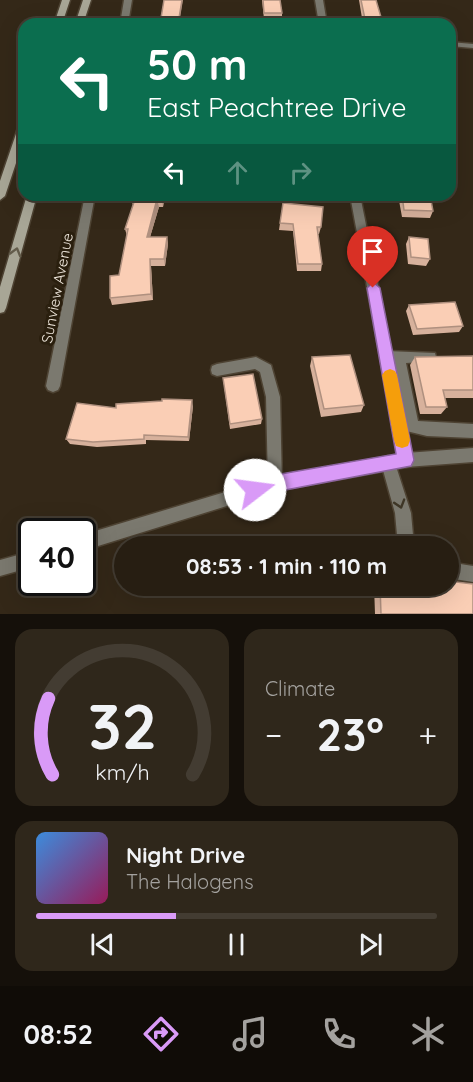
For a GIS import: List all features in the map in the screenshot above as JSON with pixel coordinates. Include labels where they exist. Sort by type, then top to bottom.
[{"type":"main road","points":[[60,18],[66,0]]},
{"type":"main road","points":[[82,18],[87,0]]},
{"type":"main road","points":[[0,196],[18,142]]},
{"type":"main road","points":[[0,308],[30,201]]},
{"type":"street","points":[[125,18],[129,0]]},
{"type":"street","points":[[319,0],[322,18]]},
{"type":"street","points":[[456,45],[473,46]]},
{"type":"street","name":"Sunview Avenue","points":[[52,386],[89,201]]},
{"type":"street","points":[[357,201],[406,425],[406,460]]},
{"type":"street","points":[[392,357],[441,357]]},
{"type":"street","points":[[217,370],[256,363],[266,369],[273,397],[275,484]]},
{"type":"street","points":[[406,425],[473,431]]},
{"type":"street","points":[[96,539],[275,484],[406,460],[473,455]]},
{"type":"street","points":[[388,464],[403,513],[405,536]]},
{"type":"street","points":[[0,568],[18,563]]},
{"type":"building","points":[[164,0],[182,0],[179,18],[161,18]]},
{"type":"building","points":[[263,0],[280,0],[282,13],[264,13]]},
{"type":"building","points":[[361,0],[376,0],[381,18],[365,18]]},
{"type":"building","points":[[134,201],[156,201],[147,237],[167,237],[164,259],[150,259],[151,294],[110,298],[110,276],[119,275],[128,229],[125,229]]},
{"type":"building","points":[[403,201],[431,201],[433,211],[404,210]]},
{"type":"building","points":[[283,203],[323,207],[321,227],[317,227],[322,264],[298,264],[293,224],[280,223]]},
{"type":"building","points":[[409,237],[428,239],[430,259],[411,257]]},
{"type":"building","points":[[455,302],[463,326],[417,329],[409,305]]},
{"type":"building","points":[[350,355],[364,405],[324,409],[312,357]]},
{"type":"building","points":[[473,356],[473,390],[443,390],[447,407],[426,407],[415,357]]},
{"type":"building","points":[[253,374],[262,419],[230,424],[223,378]]},
{"type":"building","points":[[162,399],[192,400],[188,437],[144,435],[144,439],[93,442],[66,439],[77,403],[116,408],[116,404],[162,401]]},
{"type":"building","points":[[459,582],[473,584],[473,614],[381,614],[380,596],[459,596]]},
{"type":"slow traffic","points":[[390,375],[402,440]]},
{"type":"route","points":[[255,490],[275,484],[406,460],[373,288]]}]
